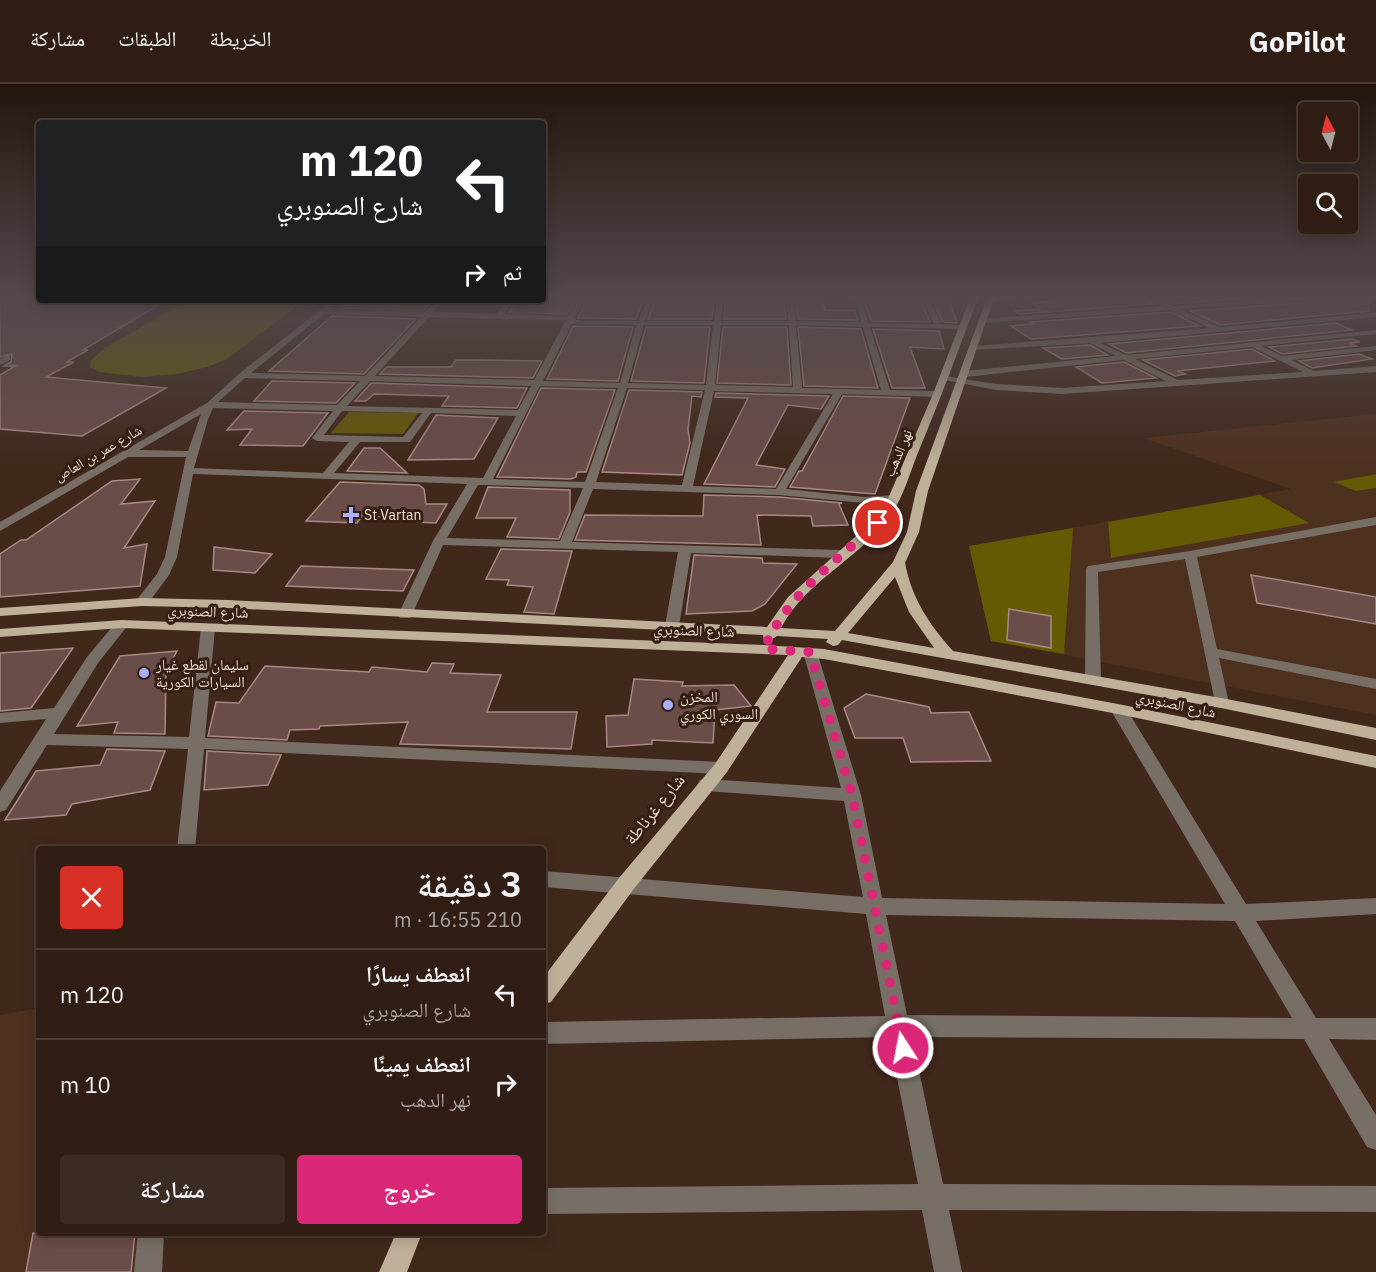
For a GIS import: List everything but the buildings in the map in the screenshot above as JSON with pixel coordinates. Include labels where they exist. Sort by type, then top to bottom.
[{"type":"main road","name":"نهر الدهب","points":[[764,649],[786,609],[841,554],[878,523],[895,498],[953,353]]},
{"type":"main road","points":[[811,652],[838,635],[899,563],[913,532],[922,491],[973,353]]},
{"type":"main road","points":[[899,563],[907,598],[916,616],[948,654]]},
{"type":"main road","points":[[122,624],[142,602]]},
{"type":"main road","name":"شارع الصنوبري","points":[[0,612],[142,602],[228,604],[405,615],[838,635],[1093,680],[1376,734]]},
{"type":"main road","name":"شارع الصنوبري","points":[[0,633],[122,624],[811,652],[1118,709],[1376,762]]},
{"type":"main road","name":"شارع غرناطة","points":[[546,991],[626,884],[721,768],[811,652]]},
{"type":"main road","points":[[393,1272],[408,1236]]},
{"type":"street","name":"شارع عمر بن العاص","points":[[0,527],[210,405],[270,353]]},
{"type":"street","points":[[391,353],[339,409],[317,438],[406,440],[429,410]]},
{"type":"street","points":[[405,615],[440,541],[523,413],[554,353]]},
{"type":"street","points":[[564,546],[591,486],[632,353]]},
{"type":"street","points":[[687,489],[710,388],[714,353]]},
{"type":"street","points":[[795,353],[798,391]]},
{"type":"street","points":[[875,353],[886,393]]},
{"type":"street","points":[[1117,353],[1178,383]]},
{"type":"street","points":[[944,380],[1183,353]]},
{"type":"street","points":[[1270,353],[1314,373]]},
{"type":"street","points":[[1282,359],[1330,353]]},
{"type":"street","points":[[964,378],[1062,391],[1376,369]]},
{"type":"street","points":[[243,375],[938,394]]},
{"type":"street","points":[[779,492],[839,392]]},
{"type":"street","points":[[210,405],[523,413]]},
{"type":"street","name":"شارع عمر بن العاص","points":[[142,602],[163,575],[171,557],[192,454],[202,419],[210,405]]},
{"type":"street","points":[[326,476],[357,439]]},
{"type":"street","points":[[124,455],[167,452],[192,454]]},
{"type":"street","points":[[188,471],[779,492],[864,500],[895,498]]},
{"type":"street","points":[[1093,680],[1092,569],[1190,555],[1376,521]]},
{"type":"street","points":[[440,541],[841,554]]},
{"type":"street","points":[[672,626],[685,550]]},
{"type":"street","points":[[1190,555],[1221,704]]},
{"type":"street","points":[[1,803],[92,660],[122,624]]},
{"type":"street","points":[[186,846],[208,627]]},
{"type":"street","points":[[811,652],[852,795],[948,1272]]},
{"type":"street","points":[[1210,652],[1376,684]]},
{"type":"street","points":[[1118,709],[1376,1138]]},
{"type":"street","points":[[0,718],[58,713]]},
{"type":"street","points":[[42,739],[196,743],[721,768]]},
{"type":"street","points":[[706,785],[852,795]]},
{"type":"street","points":[[546,879],[874,906],[1241,913],[1376,906]]},
{"type":"street","points":[[546,1033],[898,1026],[1376,1029]]},
{"type":"street","points":[[546,1201],[932,1197],[1376,1198]]},
{"type":"street","points":[[148,1272],[152,1236]]},
{"type":"shaded area","points":[[99,353],[234,353],[207,367],[177,374],[141,377],[99,372],[90,367],[91,360]]},
{"type":"shaded area","points":[[349,412],[418,413],[403,434],[331,433]]},
{"type":"shaded area","points":[[1376,414],[1376,715],[991,641],[969,546],[1291,489],[1143,438]]},
{"type":"shaded area","points":[[1376,474],[1376,488],[1356,491],[1334,482]]},
{"type":"shaded area","points":[[1260,495],[1309,523],[1111,558],[1108,522]]},
{"type":"shaded area","points":[[1073,528],[1064,654],[991,641],[969,546]]},
{"type":"shaded area","points":[[36,1009],[36,1236],[142,1236],[136,1272],[0,1272],[0,1015]]},
{"type":"place","name":"St Vartan","points":[[351,515]]},
{"type":"place","name":"سليمان لقطع غيار السيارات الكورية","points":[[144,673]]},
{"type":"place","name":"المخزن السوري الكوري","points":[[668,705]]},
{"type":"route","points":[[878,523],[841,554],[786,609],[764,649],[810,652],[852,795],[903,1048]]}]
